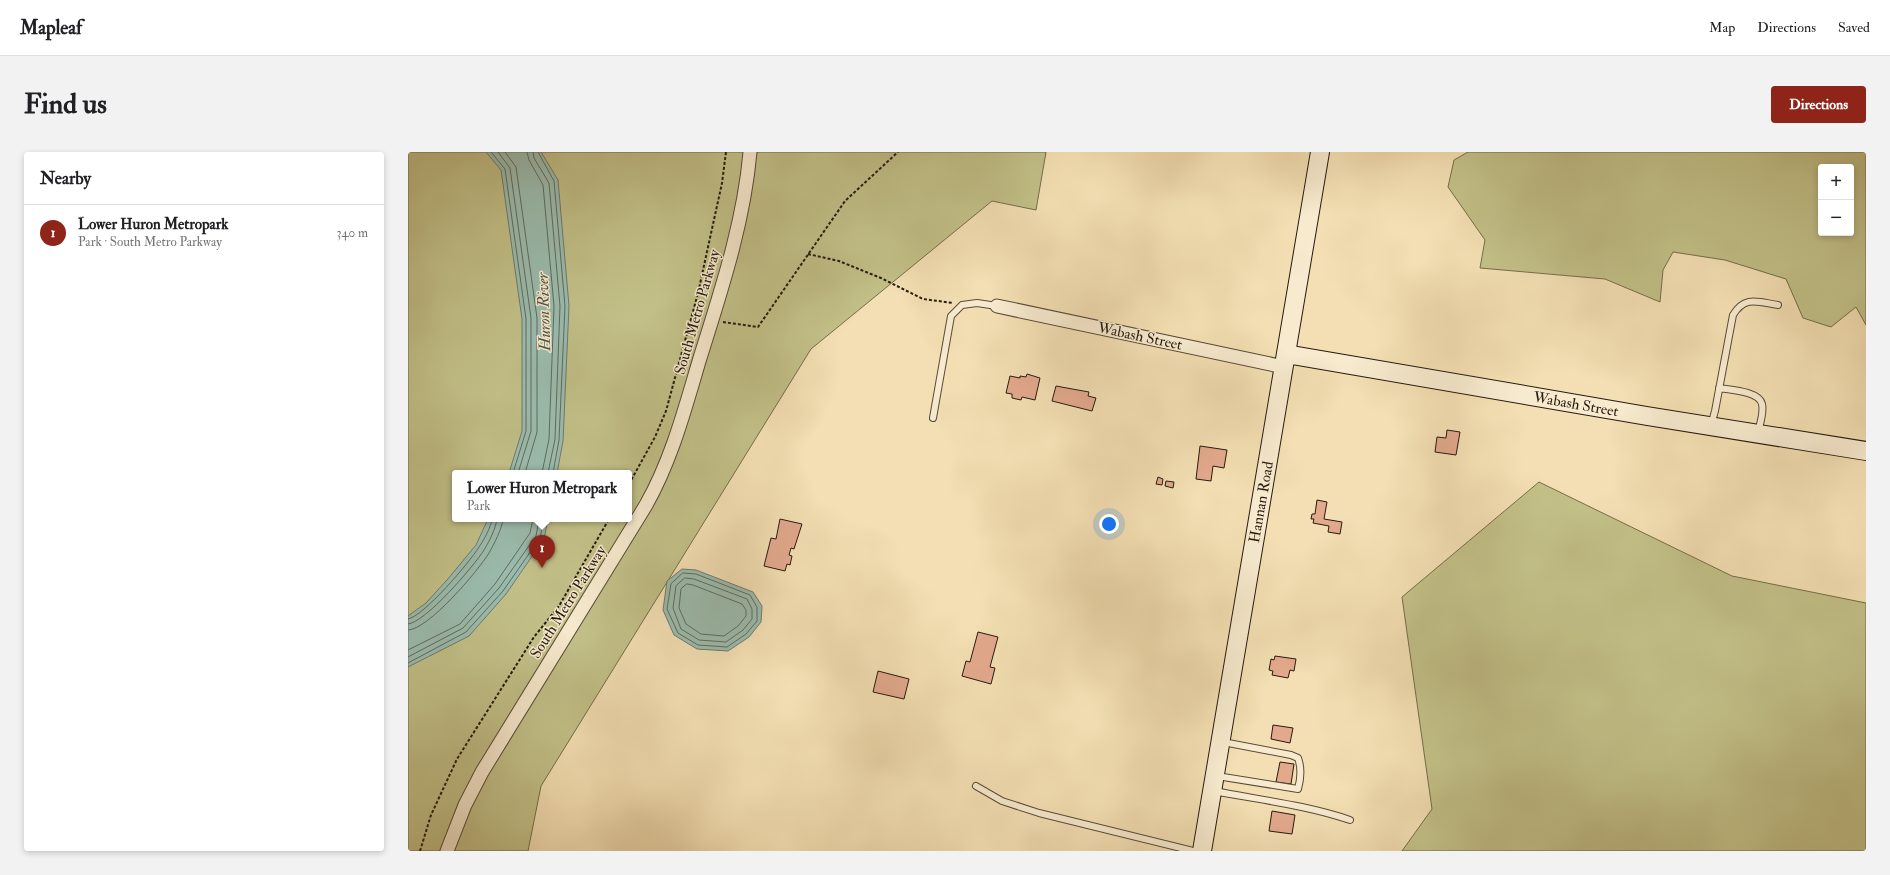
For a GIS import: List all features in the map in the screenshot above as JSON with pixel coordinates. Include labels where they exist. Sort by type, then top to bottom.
[{"type":"street","name":"South Metro Parkway","points":[[447,851],[465,806],[486,766],[656,488],[676,435],[712,320],[738,229],[746,189],[750,152]]},
{"type":"street","name":"Hannan Road","points":[[1202,851],[1320,152]]},
{"type":"street","name":"Wabash Street","points":[[997,306],[1285,361],[1866,451]]},
{"type":"lane","points":[[1711,426],[1733,314],[1740,304],[1749,301],[1778,305]]},
{"type":"lane","points":[[933,418],[951,316],[962,304],[977,303],[997,306]]},
{"type":"lane","points":[[1719,388],[1748,392],[1757,397],[1762,403],[1762,416],[1758,434]]},
{"type":"lane","points":[[1214,783],[1298,789],[1300,778],[1301,766],[1298,758],[1291,755],[1221,742]]},
{"type":"lane","points":[[1214,783],[1350,820]]},
{"type":"lane","points":[[976,786],[1002,801],[1039,813],[1193,851]]},
{"type":"path","points":[[632,479],[655,437],[666,411],[692,314],[722,183],[726,152]]},
{"type":"path","points":[[692,314],[712,320],[758,328],[845,201],[898,152]]},
{"type":"path","points":[[808,254],[846,264],[881,278],[924,299],[962,304]]},
{"type":"path","points":[[420,851],[431,815],[457,759],[530,643],[559,606],[607,522]]},
{"type":"shaded area","points":[[408,152],[1046,152],[1036,210],[992,201],[811,349],[541,786],[528,851],[408,851]]},
{"type":"shaded area","points":[[1468,152],[1866,152],[1866,325],[1856,307],[1831,327],[1803,318],[1786,279],[1725,260],[1673,252],[1663,270],[1660,302],[1605,279],[1480,268],[1485,240],[1448,187],[1454,160]]},
{"type":"shaded area","points":[[1539,482],[1732,576],[1866,603],[1866,851],[1402,851],[1432,809],[1402,597]]},
{"type":"water","name":"Huron River","points":[[486,152],[541,152],[558,180],[569,306],[563,441],[558,470],[510,470],[522,431],[522,319],[501,170]]},
{"type":"water","points":[[487,522],[547,522],[544,539],[506,594],[469,636],[408,667],[408,616],[426,603],[476,545]]},
{"type":"water","points":[[682,569],[696,570],[753,592],[762,606],[761,622],[749,637],[728,651],[697,649],[674,635],[663,610],[667,581]]},
{"type":"building","points":[[1027,374],[1040,378],[1035,400],[1022,397],[1021,400],[1012,398],[1012,394],[1006,393],[1010,376],[1020,378],[1020,376],[1026,377]]},
{"type":"building","points":[[1056,386],[1089,392],[1088,396],[1096,398],[1092,411],[1052,401]]},
{"type":"building","points":[[1447,430],[1460,432],[1456,455],[1435,452],[1437,437],[1446,438]]},
{"type":"building","points":[[1200,446],[1227,450],[1224,468],[1213,466],[1211,481],[1196,479]]},
{"type":"building","points":[[1158,477],[1163,479],[1162,485],[1156,484]]},
{"type":"building","points":[[1166,481],[1174,482],[1173,488],[1165,486]]},
{"type":"building","points":[[1317,500],[1327,502],[1324,519],[1342,522],[1340,534],[1328,532],[1329,526],[1313,523],[1314,519],[1311,519],[1312,514],[1315,514]]},
{"type":"building","points":[[780,519],[802,524],[794,549],[791,548],[789,555],[792,556],[790,565],[787,564],[785,571],[764,566],[771,538],[776,539]]},
{"type":"building","points":[[978,632],[998,637],[990,667],[995,668],[991,684],[962,676],[966,661],[970,662]]},
{"type":"building","points":[[1275,656],[1296,659],[1294,671],[1290,670],[1288,678],[1272,675],[1273,671],[1269,670],[1271,659],[1274,660]]},
{"type":"building","points":[[878,671],[909,679],[904,699],[873,692]]},
{"type":"building","points":[[1273,725],[1293,728],[1290,743],[1271,739]]},
{"type":"building","points":[[1280,762],[1294,764],[1291,784],[1276,782]]},
{"type":"building","points":[[1272,811],[1295,815],[1292,834],[1269,831]]},
{"type":"place","name":"Lower Huron Metropark","points":[[542,568]]}]
